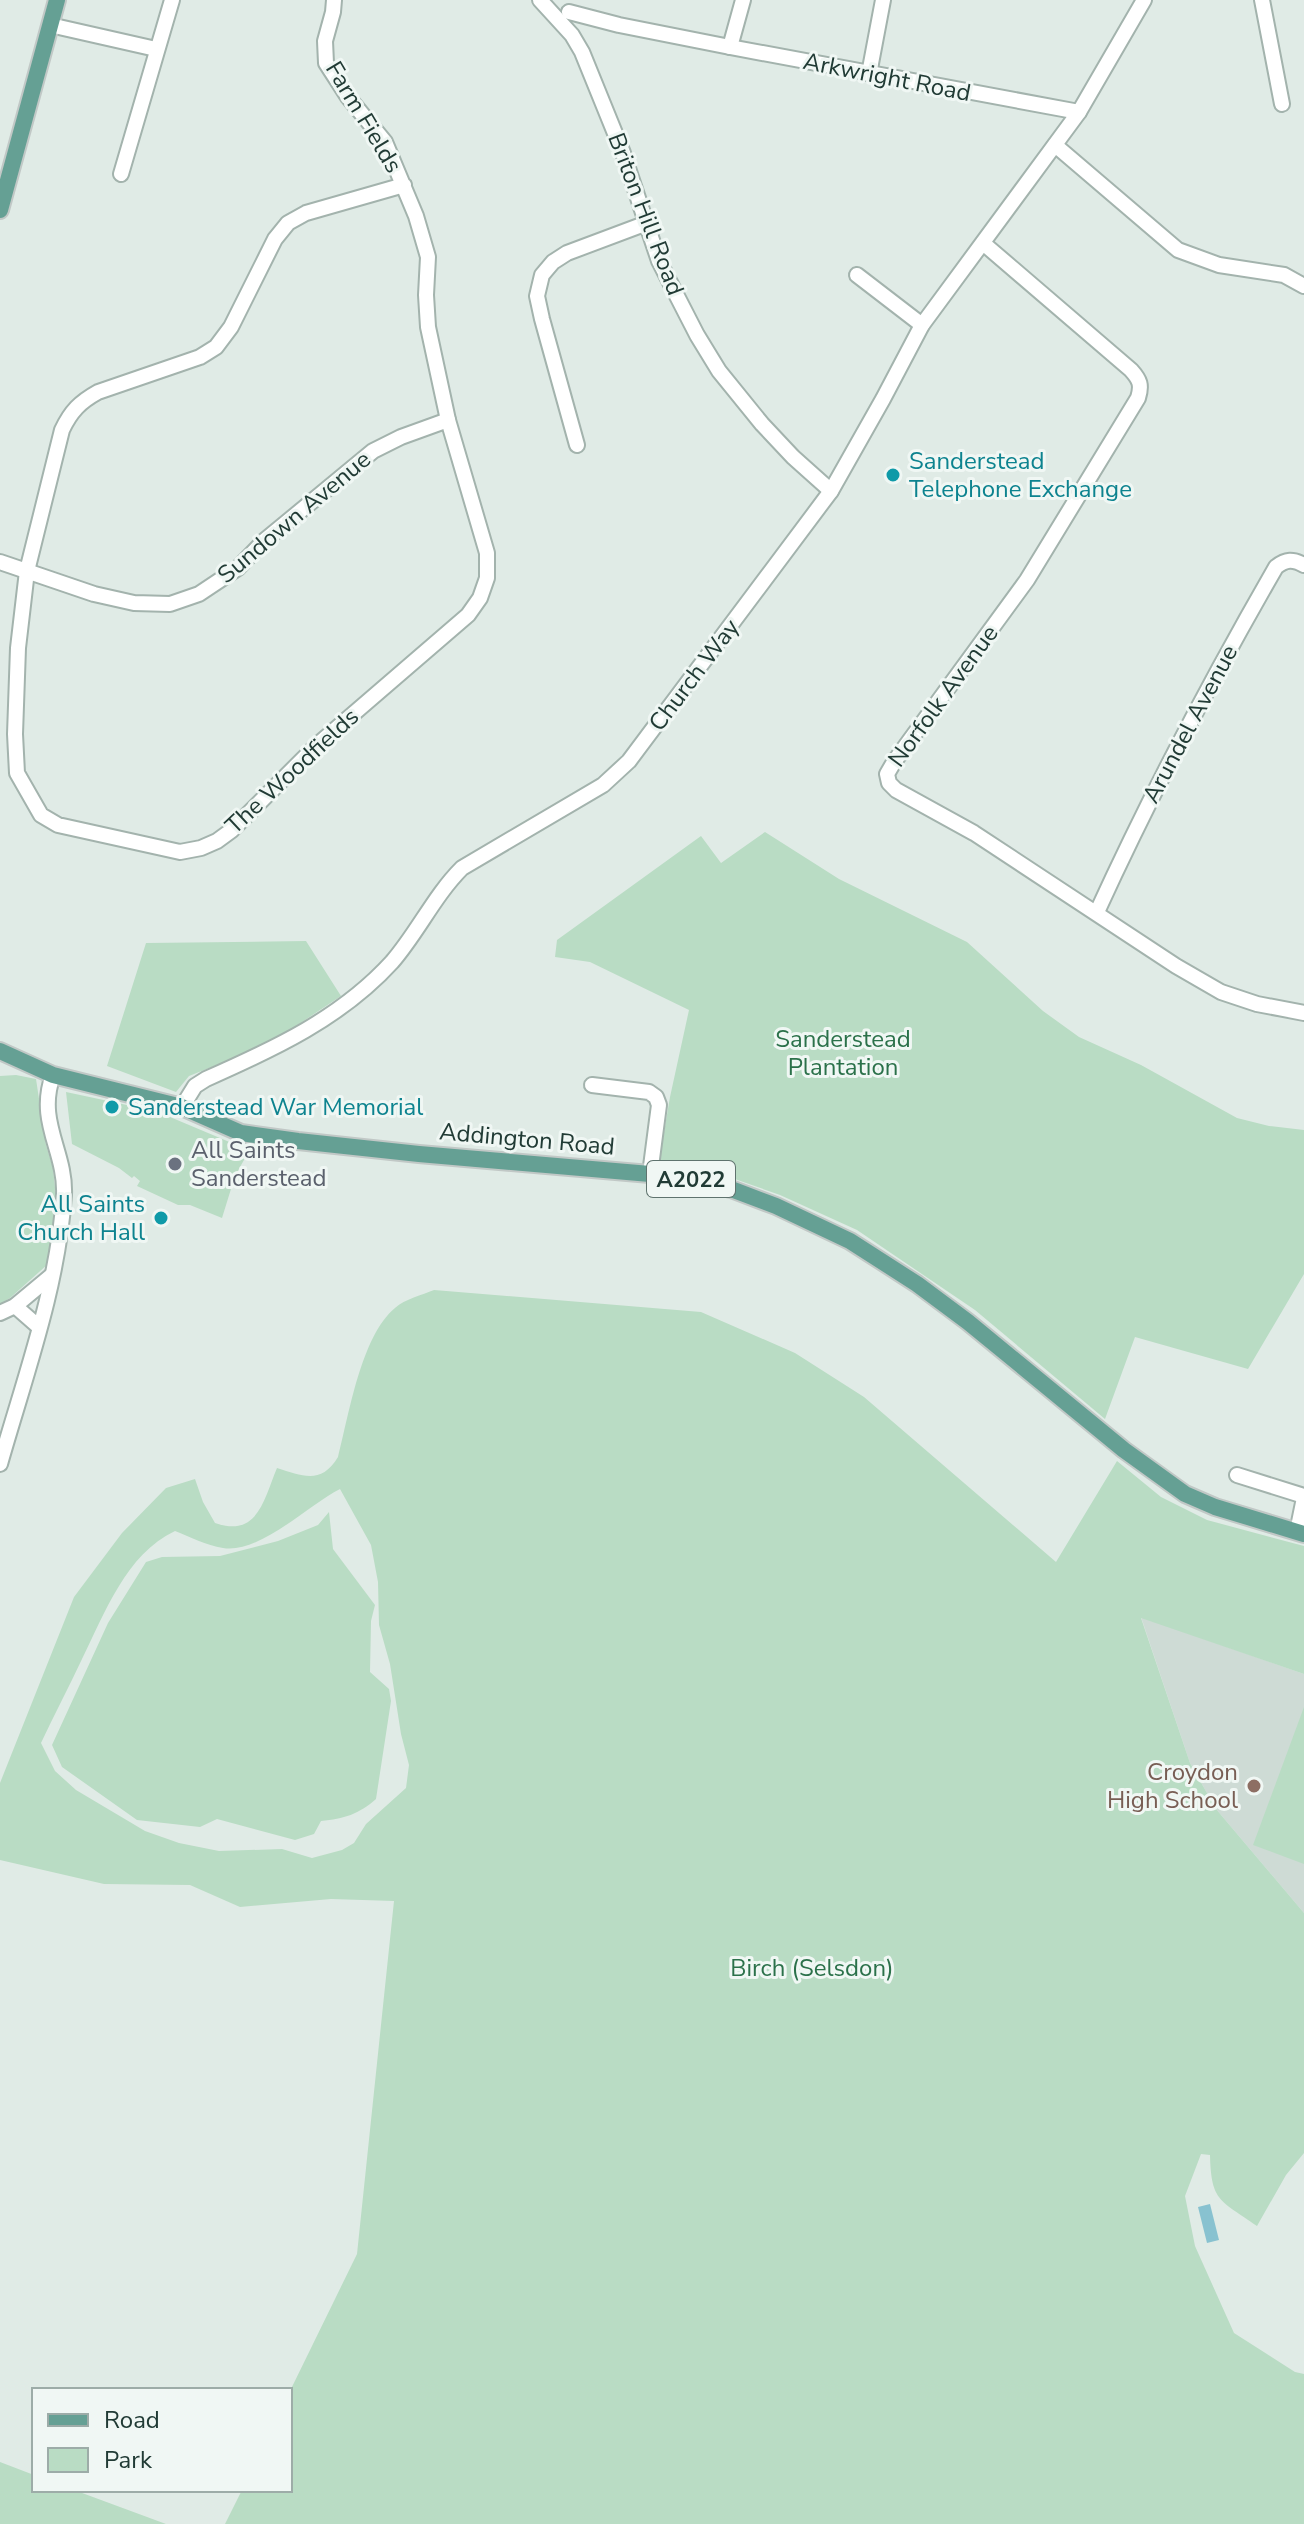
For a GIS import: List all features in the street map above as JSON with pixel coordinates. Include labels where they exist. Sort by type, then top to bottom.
[{"type":"main road","points":[[0,210],[57,0]]},
{"type":"main road","name":"A2022","points":[[0,1051],[45,1072]]},
{"type":"main road","name":"A2022","points":[[0,1065],[45,1072]]},
{"type":"main road","name":"Addington Road","points":[[45,1072],[182,1107],[241,1133],[650,1174],[731,1189],[776,1206],[850,1241],[917,1284],[1159,1477],[1185,1494],[1215,1507],[1300,1533]]},
{"type":"street","points":[[121,174],[172,0]]},
{"type":"street","name":"Farm Fields","points":[[334,0],[325,41],[326,63],[348,97],[385,142],[416,216],[428,257],[428,327],[448,420]]},
{"type":"street","name":"Briton Hill Road","points":[[540,0],[565,12],[623,153],[659,261],[676,298],[719,371],[762,424],[831,491]]},
{"type":"street","points":[[730,47],[743,0]]},
{"type":"street","points":[[869,74],[883,0]]},
{"type":"street","points":[[1079,112],[1144,0]]},
{"type":"street","points":[[1262,0],[1282,104]]},
{"type":"street","name":"Arkwright Road","points":[[565,12],[730,47],[1079,112]]},
{"type":"street","points":[[50,25],[156,49]]},
{"type":"street","name":"Church Way","points":[[182,1107],[195,1086],[292,1039],[369,986],[393,961],[446,885],[462,868],[603,785],[629,761],[831,491],[922,325],[1079,112]]},
{"type":"street","points":[[1055,145],[1178,250],[1219,265],[1284,275],[1304,286]]},
{"type":"street","name":"The Woodfields","points":[[404,185],[306,213],[288,223],[275,239],[231,327],[216,347],[200,357],[98,392],[71,411],[62,430],[27,571],[18,648],[17,773],[41,815],[58,825],[180,852],[217,841],[326,737],[468,615],[480,598],[487,578],[487,553],[448,420]]},
{"type":"street","points":[[577,445],[537,296],[542,275],[553,262],[567,253],[647,223]]},
{"type":"street","name":"Norfolk Avenue","points":[[983,243],[1131,370],[1141,389],[1027,580],[887,774],[889,783],[896,790],[974,833],[1176,966],[1221,992],[1257,1004],[1304,1013]]},
{"type":"street","points":[[857,275],[922,325]]},
{"type":"street","name":"Sundown Avenue","points":[[0,562],[94,594],[134,603],[170,604],[199,594],[238,568],[264,541],[373,451],[448,420]]},
{"type":"street","name":"Arundel Avenue","points":[[1097,912],[1177,745],[1276,567],[1283,561],[1293,560],[1304,565]]},
{"type":"street","points":[[0,1464],[39,1327],[59,1241],[64,1193],[46,1107],[48,1091],[45,1072]]},
{"type":"street","points":[[592,1085],[649,1092],[656,1097],[659,1105],[650,1174]]},
{"type":"street","points":[[0,1313],[15,1306],[52,1276]]},
{"type":"street","points":[[15,1306],[39,1327]]},
{"type":"street","points":[[1237,1475],[1304,1497],[1300,1533]]},
{"type":"shaded area","name":"Croydon High School","points":[[1141,1617],[1304,1674],[1304,1913],[1216,1809],[1190,1763]]},
{"type":"green space","name":"Sanderstead Plantation","points":[[765,832],[839,879],[967,942],[1043,1011],[1079,1037],[1141,1065],[1237,1118],[1304,1130],[1304,1274],[1248,1369],[1135,1337],[1105,1419],[975,1310],[857,1230],[780,1195],[729,1177],[659,1162],[689,1010],[590,962],[555,957],[557,940],[701,836],[721,863]]},
{"type":"green space","points":[[306,941],[341,996],[287,1032],[242,1055],[189,1076],[176,1092],[107,1066],[146,943]]},
{"type":"green space","points":[[0,1076],[36,1079],[56,1197],[48,1264],[0,1304]]},
{"type":"green space","points":[[66,1092],[127,1105],[131,1113],[142,1114],[147,1110],[170,1117],[239,1146],[238,1150],[249,1151],[235,1176],[222,1218],[190,1205],[178,1205],[137,1186],[140,1181],[134,1176],[132,1178],[72,1144]]},
{"type":"green space","name":"Birch (Selsdon)","points":[[434,1290],[701,1312],[795,1353],[864,1397],[1056,1562],[1117,1461],[1161,1497],[1207,1520],[1304,1546],[1304,1674],[1141,1618],[1190,1763],[1216,1809],[1304,1913],[1304,2153],[1286,2175],[1257,2226],[1220,2199],[1213,2183],[1210,2155],[1201,2154],[1185,2196],[1195,2246],[1234,2333],[1295,2372],[1304,2374],[1304,2524],[225,2524],[241,2492],[292,2492],[291,2388],[357,2254],[394,1901],[331,1899],[240,1907],[190,1885],[104,1884],[0,1860],[0,1783],[74,1597],[122,1533],[166,1488],[195,1479],[215,1523],[229,1526],[241,1525],[257,1513],[277,1468],[311,1476],[325,1472],[338,1457],[358,1377],[373,1337],[395,1308]],"holes":[[[340,1489],[371,1545],[378,1582],[379,1625],[390,1664],[409,1765],[406,1788],[366,1824],[354,1843],[342,1850],[312,1858],[282,1849],[219,1851],[179,1843],[145,1831],[76,1790],[55,1771],[41,1743],[99,1623],[130,1569],[158,1541],[175,1531],[204,1543],[237,1548],[268,1536]]]},
{"type":"green space","points":[[329,1512],[333,1549],[375,1605],[371,1621],[370,1672],[389,1689],[391,1701],[376,1799],[351,1815],[321,1821],[314,1834],[295,1840],[217,1819],[200,1827],[137,1820],[62,1767],[52,1745],[108,1623],[146,1562],[162,1557],[220,1556],[278,1541],[318,1525]]},
{"type":"green space","points":[[1304,1707],[1304,1864],[1253,1845]]},
{"type":"green space","points":[[0,2462],[32,2474],[32,2492],[79,2492],[166,2524],[0,2524]]},
{"type":"water","points":[[1210,2204],[1219,2240],[1207,2243],[1198,2207]]},
{"type":"place","name":"Sanderstead Telephone Exchange","points":[[893,475]]},
{"type":"place","name":"Sanderstead War Memorial","points":[[112,1107]]},
{"type":"place","name":"All Saints Sanderstead","points":[[175,1164]]},
{"type":"place","name":"All Saints Church Hall","points":[[161,1218]]},
{"type":"place","name":"Croydon High School","points":[[1254,1786]]}]
